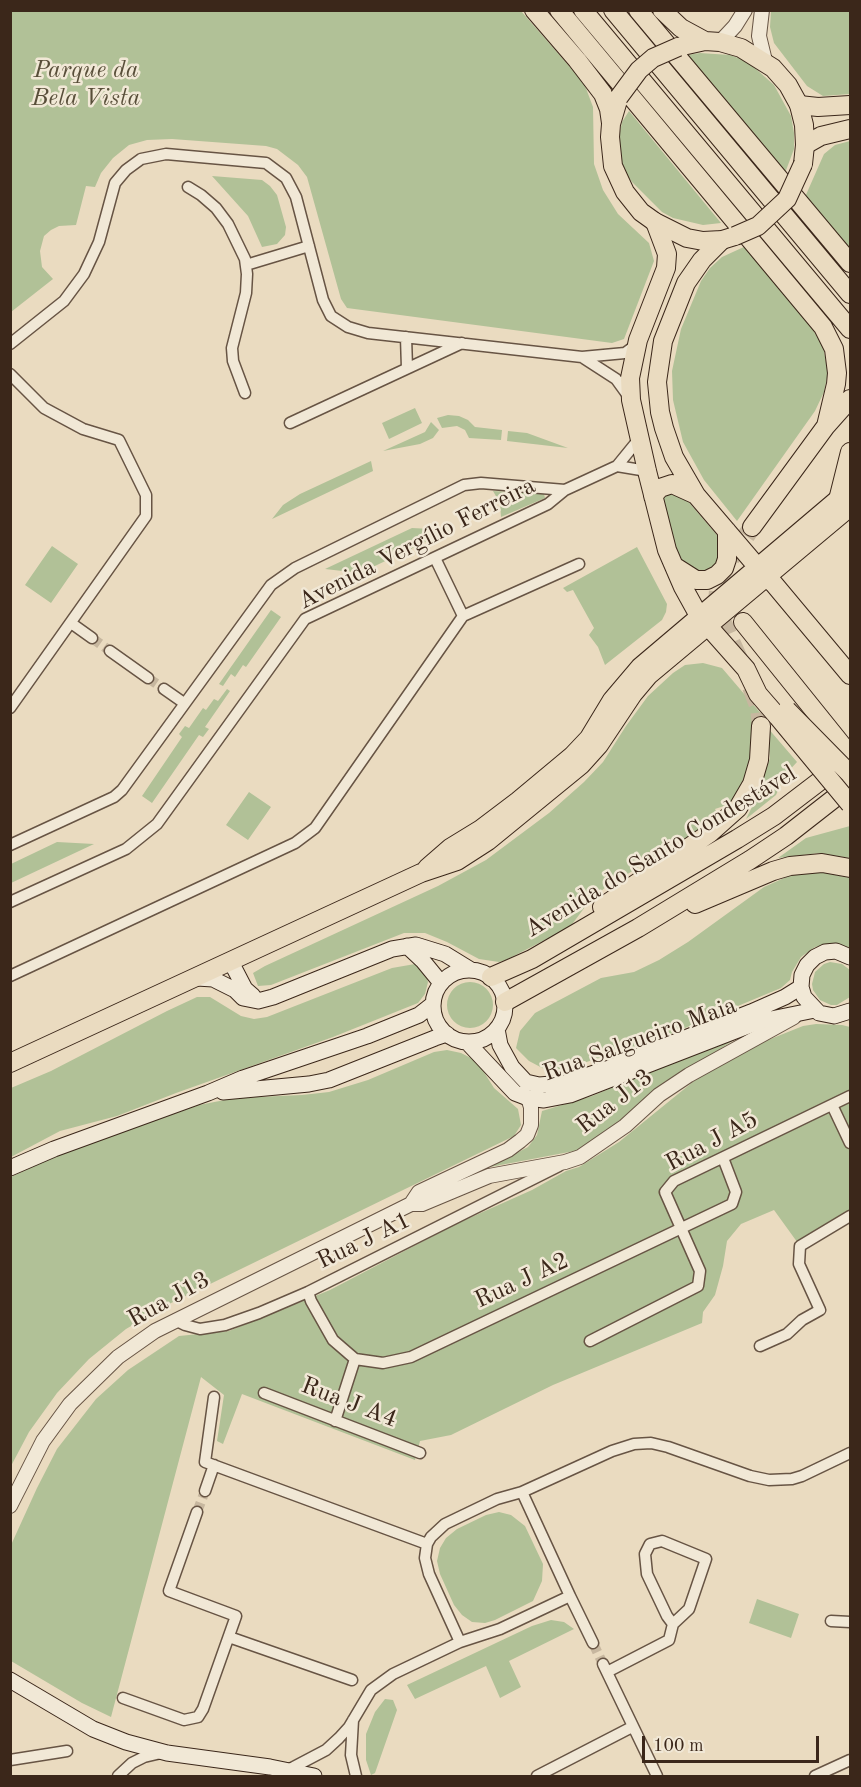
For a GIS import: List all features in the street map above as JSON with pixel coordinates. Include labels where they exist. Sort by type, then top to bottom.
[{"type":"main road","points":[[534,10],[578,60],[603,94],[609,109],[613,166],[625,192],[641,212],[655,222],[687,238],[703,241],[729,238],[758,226],[787,199],[804,155],[821,136],[850,129]]},
{"type":"main road","points":[[559,10],[823,327],[834,349],[837,372],[826,426]]},
{"type":"main road","points":[[583,10],[850,329]]},
{"type":"main road","points":[[613,10],[850,294]]},
{"type":"main road","points":[[638,10],[850,263]]},
{"type":"main road","points":[[662,10],[681,28],[712,42],[741,48],[773,68],[788,85],[799,105],[804,125],[804,155]]},
{"type":"main road","points":[[611,124],[619,97],[639,70],[653,58],[678,47],[712,42]]},
{"type":"main road","points":[[799,105],[818,107],[850,105]]},
{"type":"main road","points":[[655,222],[667,254],[666,268],[636,345],[630,378],[631,400],[672,565],[703,621],[746,669],[758,693],[850,774]]},
{"type":"main road","points":[[729,238],[702,260],[687,283],[663,342],[658,368],[658,397],[664,428],[678,464],[696,495],[850,675]]},
{"type":"main road","points":[[752,527],[826,426],[850,399]]},
{"type":"main road","points":[[10,1063],[422,873],[450,848],[481,829],[572,756],[589,738],[612,700],[632,675],[703,621],[846,499],[850,452]]},
{"type":"main road","points":[[653,496],[660,488],[672,484],[696,495]]},
{"type":"main road","points":[[672,565],[696,580],[707,580],[717,575],[724,568],[727,559],[727,531]]},
{"type":"main road","points":[[743,622],[850,757]]},
{"type":"main road","points":[[783,714],[850,804]]},
{"type":"main road","points":[[563,941],[610,900],[710,833],[738,808],[752,784],[758,766],[762,747],[761,726]]},
{"type":"main road","name":"Avenida do Santo Condestável","points":[[491,977],[532,959],[774,816],[850,757]]},
{"type":"main road","name":"Avenida do Santo Condestável","points":[[505,1002],[638,928],[786,836],[850,786]]},
{"type":"main road","points":[[638,928],[790,866],[822,863],[850,868]]},
{"type":"main road","points":[[231,962],[229,979],[235,990],[243,998],[251,1001],[264,1000],[392,949],[407,946],[424,946],[471,970]]},
{"type":"main road","points":[[407,946],[441,983]]},
{"type":"main road","points":[[848,1014],[827,1015],[808,1012],[801,987],[802,975],[807,965],[815,957],[825,952],[836,951],[850,957]]},
{"type":"main road","points":[[231,962],[251,996],[264,1000]]},
{"type":"main road","points":[[471,970],[491,977],[505,1002],[503,1016],[497,1029],[478,1041],[457,1040],[439,1026],[434,1016],[435,993],[441,983],[454,972],[471,970]]},
{"type":"main road","points":[[197,978],[213,979],[235,990]]},
{"type":"main road","name":"Rua Salgueiro Maia","points":[[497,1029],[500,1045],[512,1067],[526,1082],[539,1085],[564,1083],[609,1068],[751,1012],[801,987]]},
{"type":"main road","points":[[10,1168],[54,1149],[243,1078],[367,1036],[419,1015],[433,1004]]},
{"type":"main road","name":"Rua Salgueiro Maia","points":[[467,1042],[515,1093],[528,1098],[544,1100],[570,1095],[761,1021],[808,1012]]},
{"type":"main road","points":[[208,1093],[309,1084],[329,1080],[447,1034]]},
{"type":"main road","points":[[10,1680],[93,1729],[126,1742],[167,1753],[288,1770],[314,1776]]},
{"type":"street","points":[[712,42],[735,26],[746,10]]},
{"type":"street","points":[[762,10],[759,36],[765,62]]},
{"type":"street","points":[[10,344],[64,301],[84,274],[99,242],[115,183],[126,170],[141,159],[166,154],[266,163],[286,178],[296,197],[323,300],[332,316],[348,327],[368,333],[582,357],[625,353],[636,345]]},
{"type":"street","points":[[188,187],[201,195],[222,216],[237,240],[246,265],[246,293],[232,348],[233,361],[245,393]]},
{"type":"street","points":[[246,265],[309,246]]},
{"type":"street","points":[[406,337],[407,368]]},
{"type":"street","points":[[290,423],[462,343]]},
{"type":"street","points":[[582,357],[616,378],[631,400]]},
{"type":"street","points":[[10,374],[44,408],[83,429],[119,440],[146,495],[146,516],[10,708]]},
{"type":"street","name":"Avenida Vergílio Ferreira","points":[[10,902],[126,849],[157,824],[304,619],[548,504],[564,490],[616,466],[639,439]]},
{"type":"street","points":[[616,466],[647,471]]},
{"type":"street","name":"Avenida Vergílio Ferreira","points":[[10,845],[114,796],[122,790],[271,585],[306,561],[464,485],[481,483],[564,490]]},
{"type":"street","points":[[435,558],[463,616]]},
{"type":"street","points":[[10,976],[295,843],[315,828],[463,616],[579,564]]},
{"type":"street","points":[[71,623],[92,638]]},
{"type":"street","points":[[110,651],[148,678]]},
{"type":"street","points":[[164,689],[184,703]]},
{"type":"street","name":"Rua J13","points":[[10,1506],[43,1441],[70,1404],[118,1357],[136,1343],[175,1320],[411,1204],[423,1204],[489,1176],[565,1162],[580,1157],[604,1143],[659,1095],[689,1075],[808,1012]]},
{"type":"street","name":"Rua J A5","points":[[590,1341],[698,1286],[700,1271],[665,1192],[674,1181],[850,1096]]},
{"type":"street","name":"Rua J13","points":[[411,1204],[419,1192],[508,1150],[527,1136],[531,1125],[531,1107],[528,1098]]},
{"type":"street","points":[[832,1105],[850,1143]]},
{"type":"street","name":"Rua J A2","points":[[355,1359],[383,1363],[411,1357],[732,1204],[736,1192],[723,1158]]},
{"type":"street","name":"Rua J A1","points":[[175,1320],[200,1329],[225,1325],[308,1292],[522,1186],[565,1162]]},
{"type":"street","points":[[760,1346],[787,1334],[802,1320],[820,1310],[799,1264],[800,1246],[850,1216]]},
{"type":"street","points":[[308,1292],[311,1302],[333,1340],[355,1359],[335,1420]]},
{"type":"street","name":"Rua J A4","points":[[264,1394],[420,1453]]},
{"type":"street","points":[[214,1397],[205,1462],[427,1544]]},
{"type":"street","points":[[460,1642],[429,1574],[425,1558],[427,1544],[431,1537],[445,1524],[497,1499],[522,1492],[612,1451],[634,1444],[651,1443],[668,1446],[750,1476],[769,1480],[802,1476],[850,1454]]},
{"type":"street","points":[[205,1491],[214,1465]]},
{"type":"street","points":[[522,1492],[592,1643]]},
{"type":"street","points":[[123,1698],[184,1720],[198,1717],[203,1709],[236,1616],[168,1591],[197,1512]]},
{"type":"street","points":[[657,1776],[605,1668],[669,1640],[673,1624],[689,1609],[706,1559],[662,1541],[650,1544],[645,1554],[647,1574],[673,1624]]},
{"type":"street","points":[[288,1770],[326,1750],[353,1720],[365,1698],[393,1674],[460,1642],[500,1629],[570,1596]]},
{"type":"street","points":[[831,1620],[850,1622]]},
{"type":"street","points":[[229,1637],[352,1680]]},
{"type":"street","points":[[353,1720],[351,1755],[356,1776]]},
{"type":"street","points":[[537,1776],[632,1727]]},
{"type":"street","points":[[10,1760],[67,1751]]},
{"type":"street","points":[[118,1776],[127,1766],[137,1760],[167,1753]]},
{"type":"street","points":[[815,1776],[850,1760]]},
{"type":"green space","name":"Parque da Bela Vista","points":[[11,11],[521,11],[584,83],[593,107],[594,164],[603,190],[618,214],[649,243],[654,261],[624,339],[612,343],[347,308],[341,299],[307,177],[298,165],[277,149],[266,146],[172,139],[147,140],[129,145],[113,158],[101,173],[95,187],[86,186],[76,225],[59,226],[44,236],[40,251],[42,267],[53,279],[11,312]]},
{"type":"green space","points":[[771,11],[850,11],[850,94],[823,96],[807,86],[774,43],[770,27]]},
{"type":"green space","points":[[700,53],[730,55],[747,61],[774,85],[791,116],[794,133],[794,149],[785,173],[687,55]]},
{"type":"green space","points":[[629,111],[721,223],[703,225],[673,218],[662,212],[632,182],[624,170],[619,136],[622,122]]},
{"type":"green space","points":[[850,141],[850,252],[805,197],[824,154],[835,145]]},
{"type":"green space","points":[[212,176],[262,180],[270,186],[277,195],[286,227],[285,235],[277,244],[262,247],[248,216]]},
{"type":"green space","points":[[746,246],[811,327],[823,346],[828,373],[824,392],[815,411],[737,521],[704,480],[683,442],[673,400],[672,371],[681,329],[701,281],[722,257]]},
{"type":"green space","points":[[415,408],[422,423],[389,439],[382,423]]},
{"type":"green space","points":[[448,415],[468,420],[475,427],[502,430],[501,440],[469,438],[465,430],[457,426],[442,428],[437,418]]},
{"type":"green space","points":[[431,422],[439,430],[433,438],[420,444],[383,451],[425,432]]},
{"type":"green space","points":[[508,431],[527,433],[568,448],[507,441]]},
{"type":"green space","points":[[371,461],[373,471],[272,519],[283,505],[300,494]]},
{"type":"green space","points":[[493,491],[544,494],[545,498],[501,517],[500,503]]},
{"type":"green space","points":[[666,491],[681,493],[722,541],[724,559],[705,575],[680,564],[662,497]]},
{"type":"green space","points":[[412,528],[451,530],[360,573],[325,569]]},
{"type":"green space","points":[[52,546],[78,564],[51,603],[25,585]]},
{"type":"green space","points":[[637,547],[667,604],[666,612],[662,620],[605,665],[598,647],[589,635],[594,628],[573,590],[567,592],[563,588]]},
{"type":"green space","points":[[271,610],[281,617],[246,667],[243,665],[235,677],[231,674],[223,686],[219,684]]},
{"type":"green space","points":[[703,663],[722,668],[763,716],[764,722],[753,723],[754,744],[744,784],[730,804],[715,809],[720,818],[606,887],[591,899],[570,927],[499,962],[479,959],[425,933],[404,933],[271,985],[258,986],[253,973],[265,966],[438,886],[486,860],[549,813],[584,782],[603,762],[648,696],[673,673],[685,665]]},
{"type":"green space","points":[[227,689],[230,691],[205,727],[209,729],[203,737],[199,735],[152,803],[142,796],[182,737],[179,734],[185,726],[189,728],[203,708],[206,710],[214,699],[218,701]]},
{"type":"green space","points":[[767,727],[797,762],[785,775],[776,795],[746,819],[756,799],[770,758]]},
{"type":"green space","points":[[249,792],[271,807],[248,840],[226,825]]},
{"type":"green space","points":[[850,826],[850,858],[819,853],[778,858],[806,838]]},
{"type":"green space","points":[[57,842],[94,844],[11,883],[11,864]]},
{"type":"green space","points":[[820,872],[850,878],[850,948],[832,944],[815,947],[801,957],[790,980],[781,988],[661,1038],[568,1068],[548,1071],[529,1061],[516,1048],[520,1031],[535,1013],[601,978],[634,972],[659,960],[764,887],[793,874]]},
{"type":"green space","points":[[830,962],[842,964],[850,970],[850,997],[837,1005],[820,1000],[812,984],[815,972]]},
{"type":"green space","points":[[415,964],[426,976],[428,982],[425,994],[418,1003],[333,1037],[117,1116],[60,1131],[11,1157],[11,1088],[51,1071],[167,1011],[197,997],[210,997],[241,1016],[254,1019],[267,1017],[392,968]]},
{"type":"green space","points":[[470,982],[486,989],[493,1005],[486,1021],[470,1028],[454,1021],[447,1005],[454,989]]},
{"type":"green space","points":[[816,1024],[850,1027],[850,1216],[800,1246],[774,1210],[741,1224],[727,1241],[715,1295],[703,1312],[702,1323],[553,1385],[451,1435],[420,1441],[415,1460],[242,1394],[223,1444],[217,1441],[224,1395],[201,1377],[111,1717],[82,1703],[11,1661],[11,1545],[57,1449],[96,1399],[128,1370],[179,1336],[229,1331],[330,1290],[456,1224],[532,1190],[566,1171],[579,1167],[619,1142],[699,1077],[763,1042],[803,1026]]},
{"type":"green space","points":[[746,1032],[655,1092],[625,1120],[585,1149],[490,1167],[528,1147],[537,1135],[542,1111],[592,1096]]},
{"type":"green space","points":[[447,1050],[473,1059],[494,1088],[518,1109],[521,1125],[514,1136],[167,1305],[126,1329],[89,1359],[57,1393],[29,1432],[11,1466],[11,1177],[56,1156],[199,1105],[235,1098],[329,1092],[368,1080],[434,1052]]},
{"type":"green space","points":[[499,1512],[511,1515],[525,1526],[543,1564],[542,1581],[533,1601],[495,1620],[485,1623],[472,1622],[454,1605],[440,1574],[437,1561],[440,1548],[446,1538],[457,1529],[486,1515]]},
{"type":"green space","points":[[757,1599],[799,1614],[791,1638],[749,1623]]},
{"type":"green space","points":[[551,1620],[564,1622],[574,1629],[509,1661],[521,1687],[500,1698],[486,1666],[415,1699],[407,1685],[532,1626]]},
{"type":"green space","points":[[385,1699],[393,1700],[397,1710],[375,1773],[371,1775],[366,1760],[366,1734],[375,1712]]},
{"type":"tunnel","points":[[739,659],[717,604],[718,590],[721,576],[729,561],[752,527]]},
{"type":"tunnel","points":[[92,638],[110,651]]},
{"type":"tunnel","points":[[148,678],[164,689]]},
{"type":"tunnel","points":[[751,687],[759,708],[761,726]]},
{"type":"tunnel","points":[[197,1512],[205,1491]]},
{"type":"tunnel","points":[[593,1643],[603,1664]]}]
